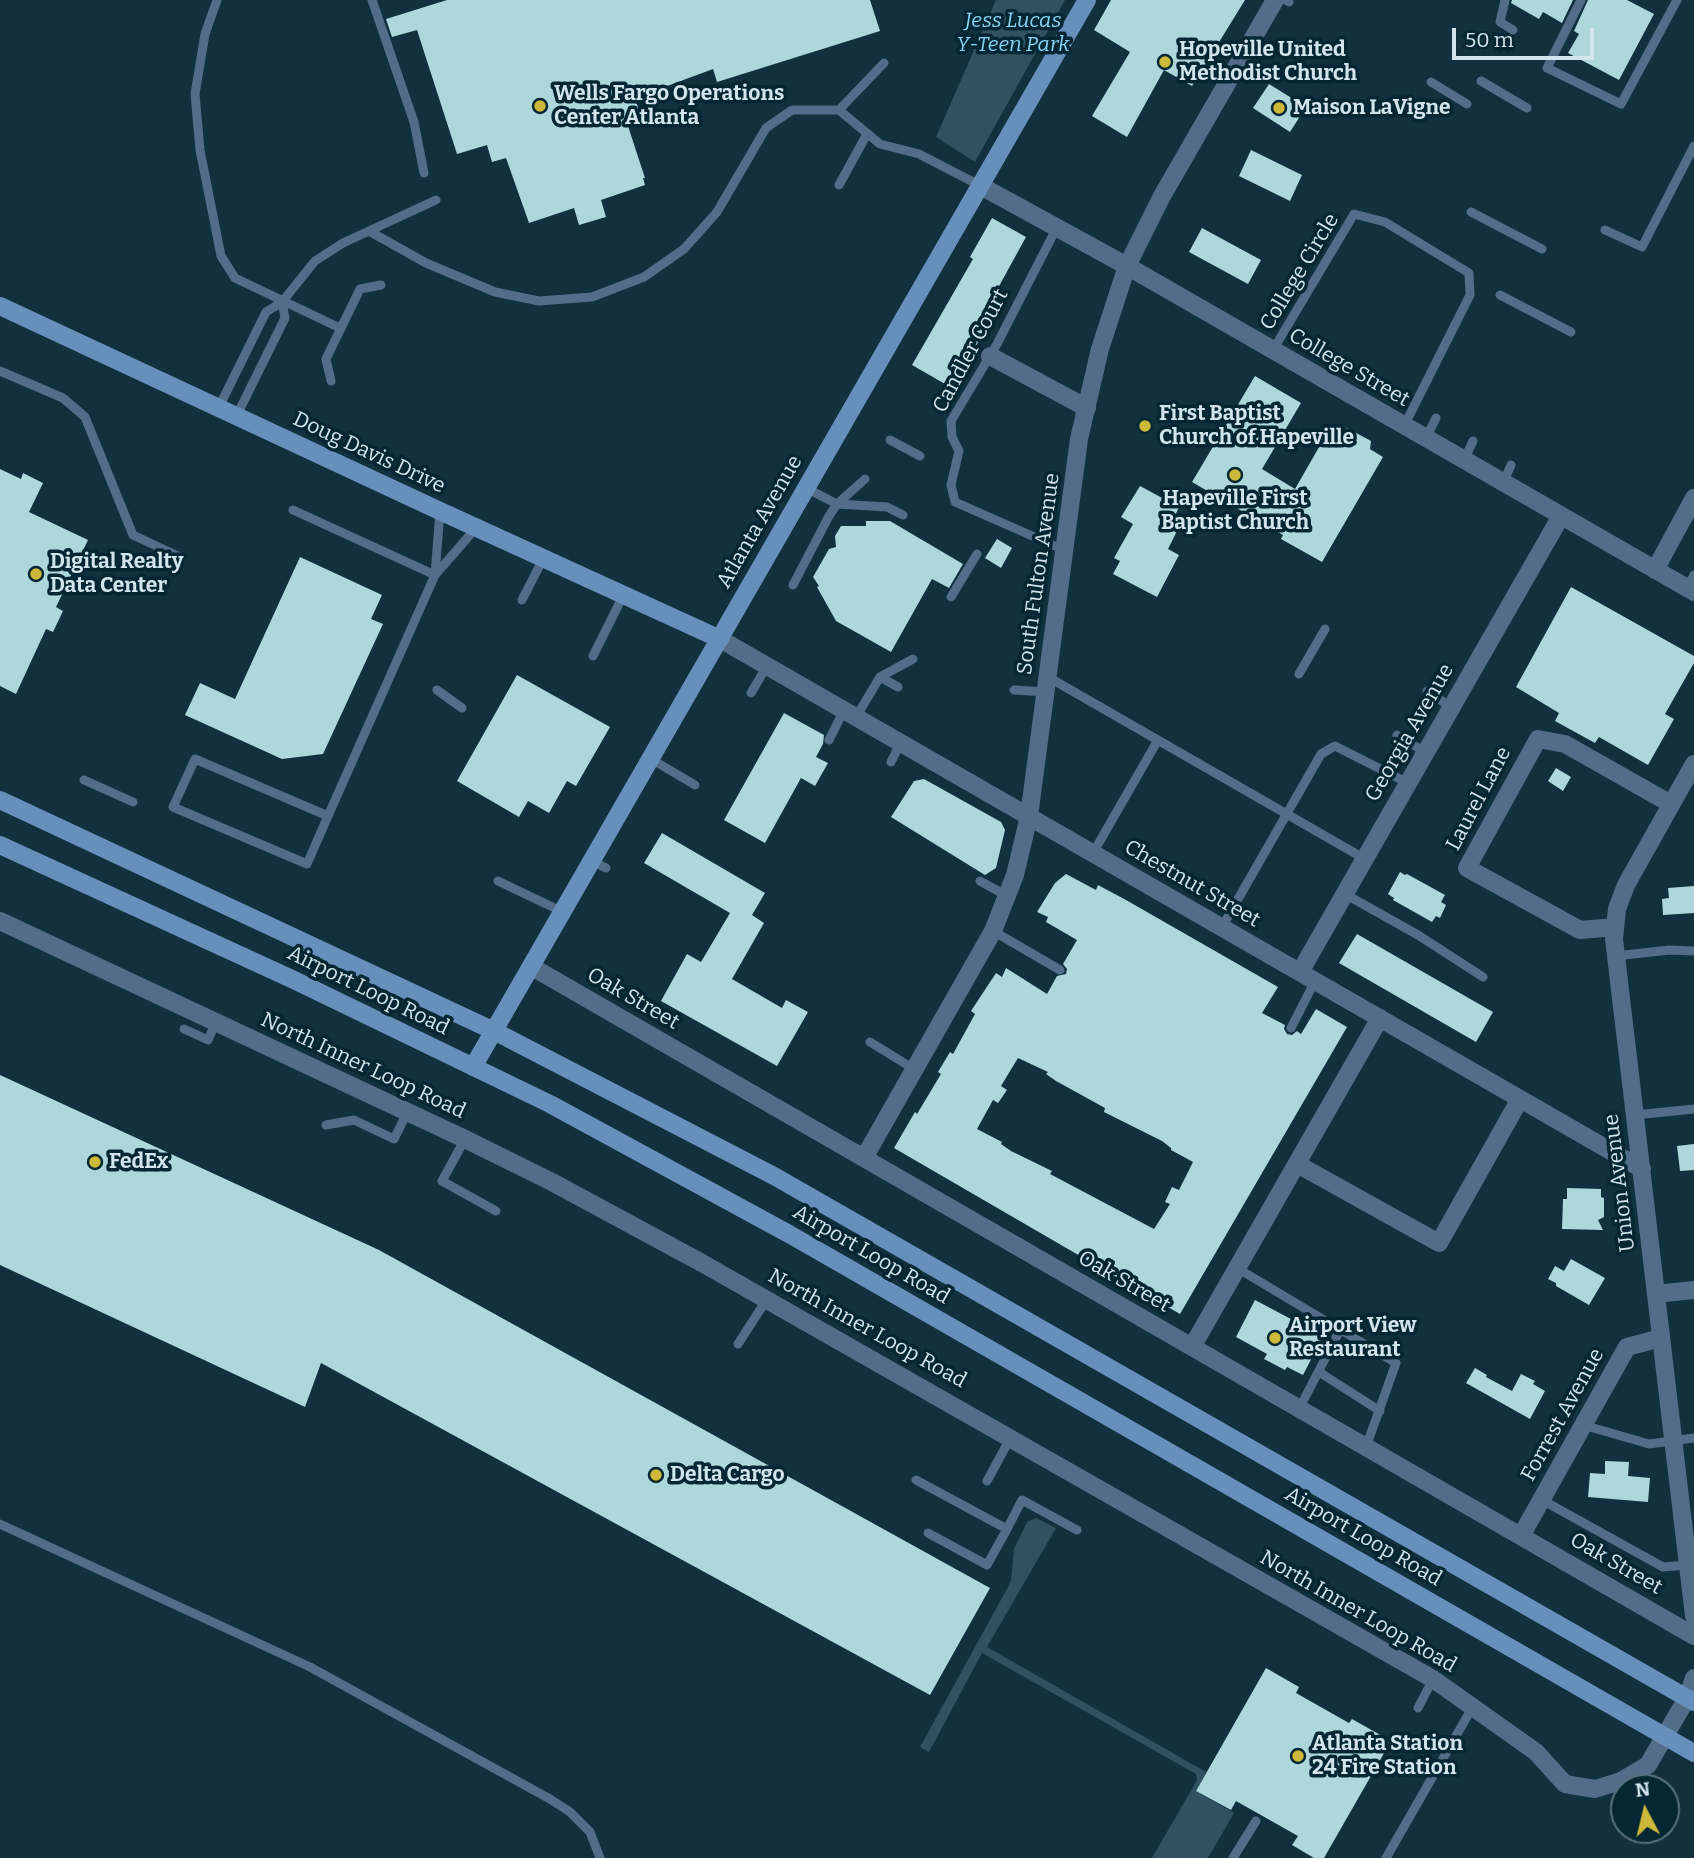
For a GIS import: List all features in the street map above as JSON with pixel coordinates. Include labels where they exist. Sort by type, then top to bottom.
[{"type":"main road","name":"Atlanta Avenue","points":[[473,1067],[563,912],[599,865],[651,759],[1087,0]]},
{"type":"main road","name":"Doug Davis Drive","points":[[0,306],[720,639]]},
{"type":"main road","name":"Airport Loop Road","points":[[0,800],[494,1031],[774,1176],[1690,1700]]},
{"type":"main road","name":"Airport Loop Road","points":[[0,845],[294,980],[550,1104],[789,1234],[1694,1753]]},
{"type":"street","name":"South Fulton Avenue","points":[[864,1158],[993,931],[1015,875],[1030,816],[1079,439],[1100,349],[1127,266],[1162,196],[1251,42],[1283,1]]},
{"type":"street","name":"College Street","points":[[979,185],[1127,266],[1655,570],[1692,585]]},
{"type":"street","points":[[990,356],[1087,408]]},
{"type":"street","points":[[1655,570],[1694,498]]},
{"type":"street","name":"Georgia Avenue","points":[[1308,977],[1345,894],[1364,859],[1561,516]]},
{"type":"street","name":"Chestnut Street","points":[[720,639],[1642,1169]]},
{"type":"street","name":"Laurel Lane","points":[[1615,927],[1580,930],[1467,869],[1538,739],[1565,744],[1671,804]]},
{"type":"street","name":"Union Avenue","points":[[1694,764],[1689,783],[1671,804],[1626,885],[1617,909],[1615,927],[1616,956],[1694,1616]]},
{"type":"street","name":"North Inner Loop Road","points":[[0,921],[465,1139],[552,1182],[767,1299],[1433,1679],[1536,1752],[1565,1784],[1595,1789],[1620,1781],[1648,1765],[1666,1737]]},
{"type":"street","name":"Oak Street","points":[[532,967],[1694,1636]]},
{"type":"street","points":[[1192,1347],[1380,1018]]},
{"type":"street","points":[[1297,1164],[1439,1243],[1520,1099]]},
{"type":"street","points":[[1656,1294],[1694,1290]]},
{"type":"street","name":"Forrest Avenue","points":[[1521,1536],[1627,1347],[1661,1338]]},
{"type":"street","points":[[1666,1737],[1690,1700],[1694,1678]]},
{"type":"lane","points":[[217,0],[205,34],[195,93],[200,150],[221,256],[235,278],[340,328]]},
{"type":"lane","points":[[372,0],[414,122],[424,173]]},
{"type":"lane","points":[[1505,0],[1500,22],[1513,30]]},
{"type":"lane","points":[[1581,0],[1547,68],[1621,104],[1677,0]]},
{"type":"lane","points":[[1251,42],[1267,51]]},
{"type":"lane","points":[[839,110],[884,63]]},
{"type":"lane","points":[[1481,81],[1527,108]]},
{"type":"lane","points":[[1431,82],[1467,104]]},
{"type":"lane","points":[[369,231],[426,263],[495,292],[539,301],[592,297],[644,277],[684,249],[717,212],[766,128],[792,110],[839,110],[880,144],[919,155],[979,185]]},
{"type":"lane","points":[[839,186],[867,134]]},
{"type":"lane","points":[[1605,230],[1642,247],[1694,146]]},
{"type":"lane","points":[[219,407],[266,312],[282,302],[315,261],[343,243],[436,200]]},
{"type":"lane","points":[[1471,212],[1542,249]]},
{"type":"lane","name":"College Circle","points":[[1273,350],[1354,214],[1385,222],[1469,273],[1470,295],[1404,426]]},
{"type":"lane","name":"Candler Court","points":[[1056,227],[990,356],[951,421],[952,437],[959,451],[951,485],[955,502],[1065,550]]},
{"type":"lane","points":[[331,381],[326,359],[360,289],[381,285]]},
{"type":"lane","points":[[1500,295],[1571,332]]},
{"type":"lane","points":[[237,415],[285,318],[282,302]]},
{"type":"lane","points":[[0,371],[63,398],[85,417],[133,535],[182,558]]},
{"type":"lane","points":[[1426,438],[1436,418]]},
{"type":"lane","points":[[890,440],[920,457]]},
{"type":"lane","points":[[1464,460],[1473,441]]},
{"type":"lane","points":[[1503,483],[1511,465]]},
{"type":"lane","points":[[793,585],[837,504],[865,479]]},
{"type":"lane","points":[[806,488],[837,504],[887,507],[903,515]]},
{"type":"lane","points":[[293,510],[435,575]]},
{"type":"lane","points":[[435,575],[440,511]]},
{"type":"lane","points":[[328,816],[195,759],[173,807],[307,864],[435,575],[477,528]]},
{"type":"lane","points":[[951,597],[977,554]]},
{"type":"lane","points":[[522,600],[544,557]]},
{"type":"lane","points":[[593,656],[624,594]]},
{"type":"lane","points":[[1299,674],[1325,629]]},
{"type":"lane","points":[[829,740],[880,677],[913,659]]},
{"type":"lane","points":[[751,693],[767,666]]},
{"type":"lane","points":[[880,677],[898,687]]},
{"type":"lane","points":[[1014,690],[1047,685],[1158,740],[1364,859]]},
{"type":"lane","points":[[437,690],[462,708]]},
{"type":"lane","points":[[1427,691],[1451,707]]},
{"type":"lane","points":[[1397,736],[1425,752]]},
{"type":"lane","points":[[1093,853],[1158,740]]},
{"type":"lane","points":[[891,761],[901,742]]},
{"type":"lane","points":[[1222,927],[1321,754],[1335,746],[1408,783]]},
{"type":"lane","points":[[651,759],[695,785]]},
{"type":"lane","points":[[84,780],[133,802]]},
{"type":"lane","points":[[498,881],[563,912]]},
{"type":"lane","points":[[980,881],[1007,896]]},
{"type":"lane","points":[[1345,894],[1418,935],[1483,977]]},
{"type":"lane","points":[[993,931],[1060,970]]},
{"type":"lane","points":[[1616,956],[1669,950],[1694,951]]},
{"type":"lane","points":[[1291,1028],[1308,977]]},
{"type":"lane","points":[[184,1029],[208,1040],[216,1022]]},
{"type":"lane","points":[[870,1042],[914,1069]]},
{"type":"lane","points":[[1635,1115],[1694,1109]]},
{"type":"lane","points":[[326,1125],[354,1120],[394,1139],[408,1111]]},
{"type":"lane","points":[[465,1139],[442,1181],[496,1211]]},
{"type":"lane","points":[[1237,1268],[1396,1363],[1367,1447]]},
{"type":"lane","points":[[738,1344],[767,1299]]},
{"type":"lane","points":[[1299,1409],[1340,1330]]},
{"type":"lane","points":[[1319,1372],[1380,1410]]},
{"type":"lane","points":[[1583,1425],[1649,1444],[1694,1438]]},
{"type":"lane","points":[[987,1480],[1010,1437]]},
{"type":"lane","points":[[916,1480],[1007,1529]]},
{"type":"lane","points":[[928,1533],[987,1565],[1022,1500],[1077,1530]]},
{"type":"lane","points":[[1542,1500],[1663,1567],[1688,1565]]},
{"type":"lane","points":[[0,1524],[310,1667],[550,1799],[570,1812],[590,1832],[600,1858]]},
{"type":"lane","points":[[1418,1708],[1433,1679]]},
{"type":"lane","points":[[1386,1858],[1472,1708]]},
{"type":"lane","points":[[1233,1858],[1256,1821]]},
{"type":"green space","name":"Jess Lucas Y-Teen Park","points":[[996,0],[1065,0],[975,162],[936,137]]},
{"type":"green space","points":[[1036,1518],[1056,1528],[987,1647],[1206,1772],[1196,1791],[1234,1813],[1208,1858],[1152,1858],[1197,1780],[1196,1774],[982,1653],[929,1752],[920,1747],[1008,1587],[1014,1549],[1027,1522]]},
{"type":"building","name":"Wells Fargo Operations Center Atlanta","points":[[447,0],[870,0],[880,31],[717,82],[713,69],[635,98],[640,115],[626,120],[645,185],[601,200],[606,217],[579,225],[574,208],[529,223],[506,158],[492,162],[487,145],[457,154],[417,30],[392,37],[386,19]]},
{"type":"building","name":"Hopeville United Methodist Church","points":[[1111,0],[1245,0],[1192,86],[1164,70],[1127,137],[1092,116],[1130,52],[1094,30]]},
{"type":"building","points":[[1512,0],[1573,0],[1562,23],[1543,12],[1539,19],[1511,3]]},
{"type":"building","points":[[1588,0],[1627,0],[1654,14],[1619,80],[1568,53],[1579,34],[1574,31]]},
{"type":"building","name":"Maison LaVigne","points":[[1269,84],[1306,107],[1290,132],[1253,108]]},
{"type":"building","points":[[1251,150],[1302,175],[1290,201],[1239,176]]},
{"type":"building","points":[[992,218],[1026,237],[998,288],[1006,293],[952,388],[912,365],[973,259],[970,257]]},
{"type":"building","points":[[1202,228],[1261,260],[1248,284],[1189,252]]},
{"type":"building","name":"Hapeville First Baptist Church","points":[[1255,376],[1301,403],[1262,469],[1295,489],[1330,428],[1343,435],[1347,428],[1371,441],[1370,449],[1383,457],[1322,562],[1281,539],[1283,535],[1192,482]]},
{"type":"building","name":"Digital Realty Data Center","points":[[0,469],[21,479],[23,473],[43,483],[29,512],[88,540],[56,607],[63,611],[53,632],[46,629],[16,694],[0,686]]},
{"type":"building","points":[[1140,486],[1179,507],[1171,525],[1178,529],[1168,549],[1179,555],[1157,597],[1113,574],[1120,561],[1114,558],[1133,524],[1121,517]]},
{"type":"building","points":[[866,521],[890,521],[963,564],[949,588],[932,579],[891,652],[836,621],[813,577],[829,549],[836,547],[835,536],[841,526],[866,526]]},
{"type":"building","points":[[997,539],[1012,548],[1001,568],[985,558]]},
{"type":"building","points":[[300,557],[382,595],[371,619],[383,624],[323,754],[282,759],[185,715],[200,683],[235,699]]},
{"type":"building","points":[[1571,587],[1694,656],[1694,663],[1665,714],[1674,719],[1648,765],[1599,737],[1595,743],[1555,721],[1559,713],[1516,687]]},
{"type":"building","points":[[517,675],[610,727],[576,786],[567,781],[549,813],[528,801],[519,817],[457,781]]},
{"type":"building","points":[[784,713],[824,735],[823,744],[816,757],[828,763],[815,786],[801,778],[765,843],[724,820]]},
{"type":"building","points":[[1556,768],[1571,777],[1563,791],[1548,781]]},
{"type":"building","points":[[924,779],[1001,822],[1005,830],[996,868],[985,875],[891,817],[914,781]]},
{"type":"building","points":[[662,833],[765,893],[752,915],[764,923],[732,979],[782,1008],[786,1000],[808,1012],[777,1066],[661,1001],[687,954],[701,962],[730,913],[644,863]]},
{"type":"building","points":[[1400,872],[1445,895],[1441,902],[1446,905],[1440,918],[1436,916],[1432,922],[1393,900],[1388,894]]},
{"type":"building","points":[[1066,874],[1096,890],[1098,885],[1278,987],[1262,1013],[1285,1025],[1287,1034],[1292,1035],[1297,1031],[1301,1034],[1316,1009],[1347,1027],[1180,1314],[894,1148],[941,1074],[938,1072],[950,1052],[953,1054],[975,1014],[971,1011],[996,973],[1002,977],[1006,968],[1047,994],[1057,976],[1066,974],[1067,969],[1063,964],[1077,940],[1046,922],[1048,917],[1037,912],[1055,883]],"holes":[[[1018,1058],[1048,1072],[1046,1074],[1056,1081],[1105,1108],[1104,1112],[1162,1141],[1171,1150],[1193,1162],[1179,1190],[1172,1187],[1165,1202],[1170,1204],[1154,1229],[1050,1174],[1052,1171],[1011,1151],[1001,1144],[1002,1142],[977,1129],[993,1100],[998,1103],[1007,1090],[1001,1086]]]},
{"type":"building","points":[[1694,886],[1694,913],[1663,915],[1662,899],[1669,898],[1668,888]]},
{"type":"building","points":[[1357,934],[1493,1012],[1476,1042],[1339,963]]},
{"type":"building","points":[[0,1075],[379,1250],[990,1588],[930,1695],[321,1363],[305,1407],[0,1265]]},
{"type":"building","points":[[1694,1144],[1694,1170],[1680,1171],[1677,1146]]},
{"type":"building","points":[[1567,1188],[1601,1189],[1604,1217],[1598,1220],[1603,1230],[1562,1229],[1563,1199],[1567,1199]]},
{"type":"building","points":[[1571,1259],[1605,1278],[1589,1305],[1548,1279],[1555,1266],[1564,1271]]},
{"type":"building","points":[[1255,1300],[1323,1336],[1303,1375],[1287,1367],[1285,1370],[1264,1359],[1267,1354],[1236,1337]]},
{"type":"building","points":[[1475,1368],[1512,1391],[1521,1374],[1535,1381],[1533,1384],[1545,1391],[1530,1419],[1466,1383]]},
{"type":"building","points":[[1605,1461],[1629,1462],[1628,1476],[1650,1478],[1648,1502],[1588,1497],[1590,1473],[1605,1474]]},
{"type":"building","name":"Atlanta Station 24 Fire Station","points":[[1266,1668],[1299,1687],[1296,1693],[1349,1723],[1352,1719],[1391,1741],[1324,1858],[1314,1858],[1292,1845],[1298,1836],[1236,1801],[1231,1810],[1196,1791]]},
{"type":"place","name":"Hopeville United Methodist Church","points":[[1165,62]]},
{"type":"place","name":"Wells Fargo Operations Center Atlanta","points":[[540,106]]},
{"type":"place","name":"Maison LaVigne","points":[[1279,108]]},
{"type":"place","name":"First Baptist Church of Hapeville","points":[[1145,426]]},
{"type":"place","name":"Hapeville First Baptist Church","points":[[1235,475]]},
{"type":"place","name":"Digital Realty Data Center","points":[[36,574]]},
{"type":"place","name":"FedEx","points":[[95,1162]]},
{"type":"place","name":"Airport View Restaurant","points":[[1275,1338]]},
{"type":"place","name":"Delta Cargo","points":[[656,1475]]},
{"type":"place","name":"Atlanta Station 24 Fire Station","points":[[1298,1756]]}]
